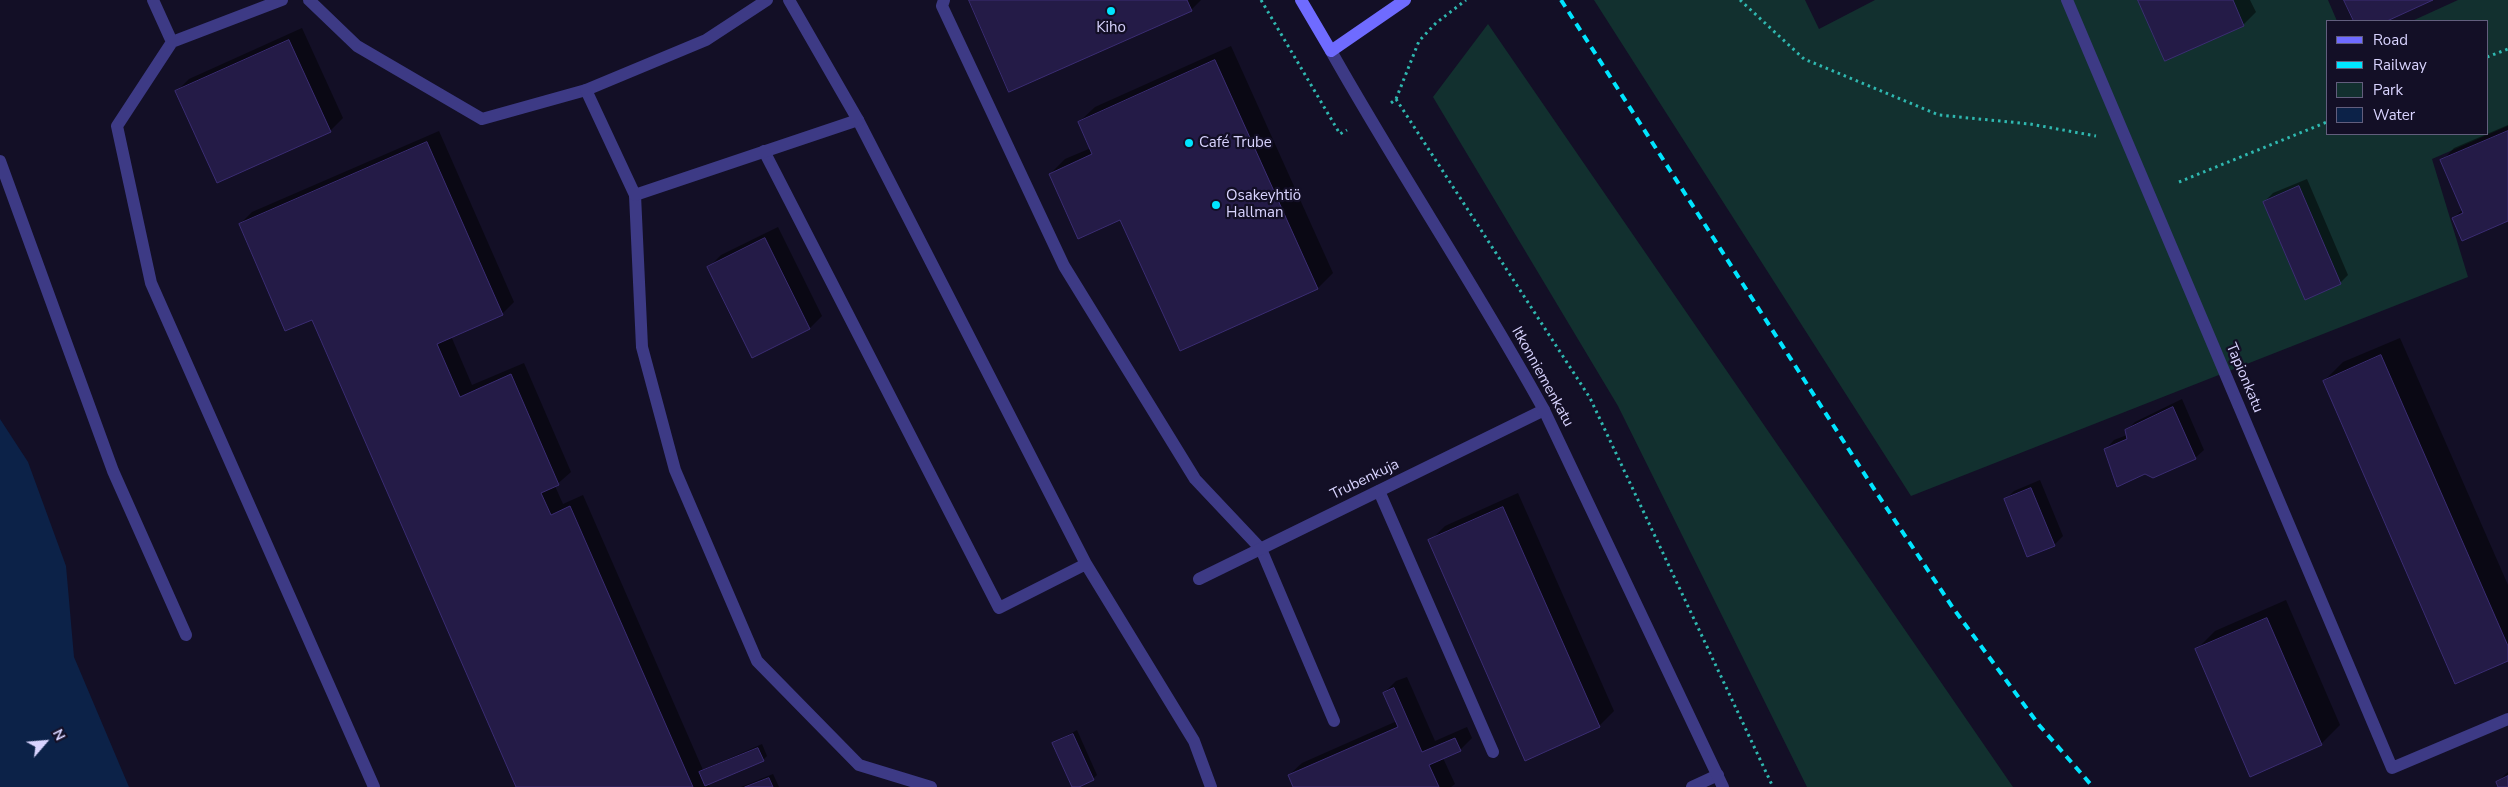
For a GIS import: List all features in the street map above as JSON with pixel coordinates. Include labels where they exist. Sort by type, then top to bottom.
[{"type":"main road","name":"Itkonniemenkatu","points":[[1301,0],[1331,51]]},
{"type":"main road","points":[[1331,51],[1401,3]]},
{"type":"street","points":[[153,0],[172,42]]},
{"type":"street","points":[[282,0],[172,42],[117,126],[151,283],[374,787]]},
{"type":"street","points":[[309,0],[357,46],[482,119],[586,90],[706,40],[767,0]]},
{"type":"street","points":[[789,0],[858,120],[1086,564],[1194,741],[1211,787]]},
{"type":"street","points":[[944,0],[942,6],[1064,266],[1195,478],[1260,549],[1334,720]]},
{"type":"street","name":"Tapionkatu","points":[[2067,0],[2392,768],[2508,719]]},
{"type":"street","name":"Itkonniemenkatu","points":[[1331,51],[1368,117],[1517,360],[1544,410],[1721,781]]},
{"type":"street","points":[[586,90],[634,195],[642,347],[675,470],[758,661],[859,765],[931,787]]},
{"type":"street","points":[[634,195],[858,120]]},
{"type":"street","points":[[764,151],[999,608],[1086,564]]},
{"type":"street","points":[[0,161],[113,471],[186,635]]},
{"type":"street","name":"Trubenkuja","points":[[1199,579],[1544,410]]},
{"type":"street","points":[[1379,491],[1493,752]]},
{"type":"street","points":[[1692,787],[1721,781]]},
{"type":"path","points":[[1261,0],[1340,134]]},
{"type":"path","points":[[1419,41],[1436,23],[1466,0]]},
{"type":"path","points":[[1740,0],[1804,59],[1939,115],[2030,124],[2103,137],[2125,137]]},
{"type":"path","points":[[2488,57],[2508,49]]},
{"type":"path","points":[[1396,99],[1590,398],[1773,787]]},
{"type":"path","points":[[2179,182],[2326,122]]},
{"type":"green space","points":[[1594,0],[1805,0],[1819,29],[1875,0],[2328,0],[2337,20],[2326,20],[2326,135],[2487,135],[2432,159],[2468,277],[1911,496]]},
{"type":"green space","points":[[2458,0],[2508,0],[2508,126],[2488,135],[2488,20],[2414,20]]},
{"type":"green space","points":[[1488,24],[2013,787],[1807,787],[1618,406],[1433,97]]},
{"type":"water","points":[[0,419],[28,462],[66,566],[74,657],[129,787],[0,787]]},
{"type":"building","points":[[969,0],[1187,0],[1192,11],[1009,92]]},
{"type":"building","points":[[2138,0],[2233,0],[2244,26],[2165,61]]},
{"type":"building","points":[[2344,0],[2433,0],[2389,20],[2354,20]]},
{"type":"building","points":[[289,40],[331,132],[217,183],[175,91]]},
{"type":"building","points":[[1215,60],[1318,289],[1180,351],[1120,220],[1078,239],[1049,174],[1092,154],[1078,122]]},
{"type":"building","points":[[2508,131],[2508,221],[2462,241],[2452,218],[2463,213],[2440,160]]},
{"type":"building","points":[[427,142],[503,315],[437,344],[460,397],[511,374],[559,485],[541,493],[551,515],[570,506],[693,787],[516,787],[312,320],[285,331],[239,224]]},
{"type":"building","points":[[2299,186],[2341,284],[2305,300],[2263,202]]},
{"type":"building","points":[[765,238],[810,329],[752,358],[707,267]]},
{"type":"building","points":[[2381,355],[2508,646],[2508,661],[2455,684],[2323,381]]},
{"type":"building","points":[[2173,407],[2196,459],[2153,478],[2145,474],[2117,487],[2104,449],[2127,439],[2125,430]]},
{"type":"building","points":[[2031,488],[2055,546],[2027,557],[2004,499]]},
{"type":"building","points":[[1503,507],[1600,727],[1525,761],[1428,540]]},
{"type":"building","points":[[2267,618],[2322,745],[2250,777],[2195,649]]},
{"type":"building","points":[[1394,688],[1422,752],[1455,738],[1461,751],[1429,765],[1439,787],[1293,787],[1288,775],[1398,727],[1383,693]]},
{"type":"building","points":[[1073,734],[1094,780],[1079,787],[1072,787],[1052,743]]},
{"type":"building","points":[[758,748],[764,761],[705,786],[699,772]]},
{"type":"building","points":[[2508,776],[2508,787],[2498,787],[2496,782]]},
{"type":"building","points":[[769,778],[773,787],[745,787]]},
{"type":"railway","points":[[1561,0],[1876,492],[1953,608],[2039,725],[2093,787]]},
{"type":"place","name":"Kiho","points":[[1111,11]]},
{"type":"place","name":"Café Trube","points":[[1189,143]]},
{"type":"place","name":"Osakeyhtiö Hallman","points":[[1216,205]]}]
